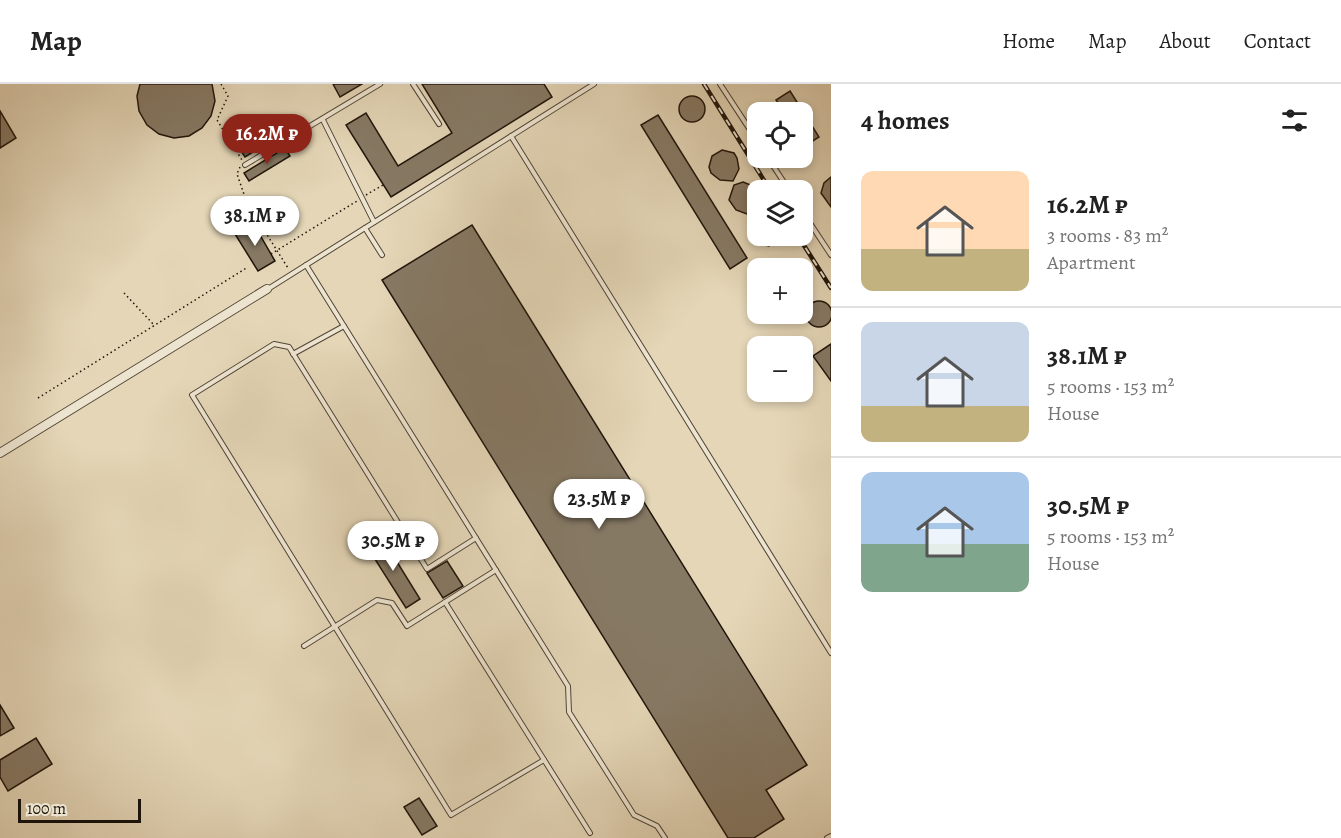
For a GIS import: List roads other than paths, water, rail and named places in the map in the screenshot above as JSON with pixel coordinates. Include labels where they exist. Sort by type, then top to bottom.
[{"type":"street","points":[[0,453],[267,289]]},
{"type":"lane","points":[[245,165],[380,84]]},
{"type":"lane","points":[[413,84],[439,124]]},
{"type":"lane","points":[[267,289],[594,84]]},
{"type":"lane","points":[[720,84],[747,125]]},
{"type":"lane","points":[[323,120],[374,222]]},
{"type":"lane","points":[[511,136],[831,653]]},
{"type":"lane","points":[[365,228],[382,255]]},
{"type":"lane","points":[[813,228],[831,255]]},
{"type":"lane","points":[[306,265],[568,686],[569,712],[634,815],[657,826],[665,838]]},
{"type":"lane","points":[[293,354],[344,326]]},
{"type":"lane","points":[[476,538],[427,568],[289,347],[274,344],[192,395],[451,815],[544,760]]},
{"type":"lane","points":[[304,646],[376,600],[392,603],[407,626],[496,570]]},
{"type":"lane","points":[[445,602],[590,833]]},
{"type":"railway","points":[[704,84],[764,180]]},
{"type":"railway","points":[[804,246],[831,288]]}]
